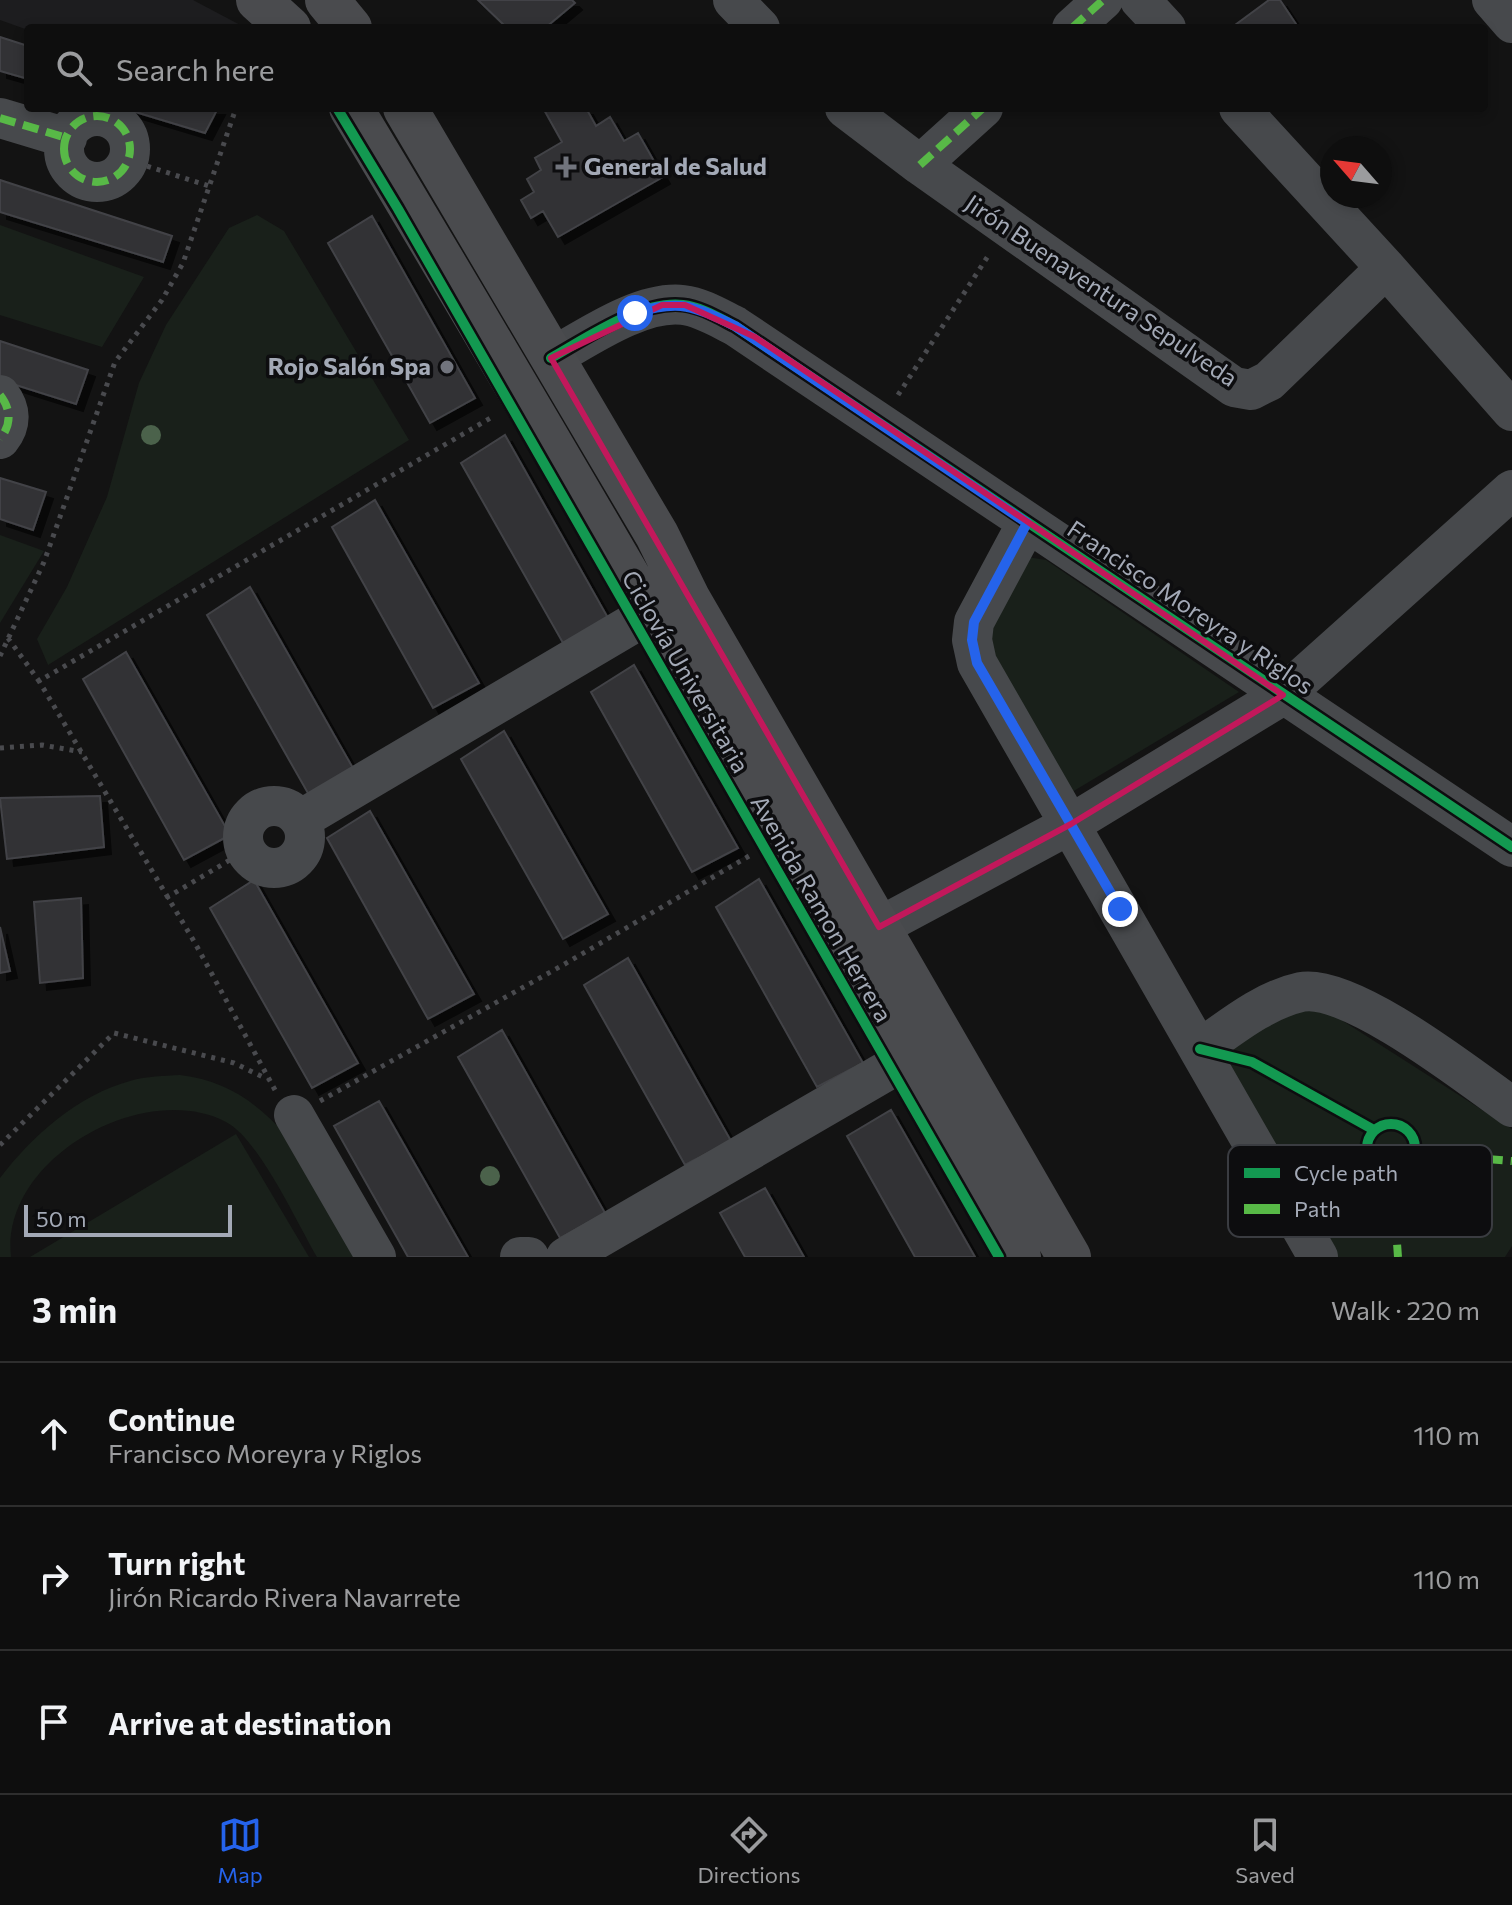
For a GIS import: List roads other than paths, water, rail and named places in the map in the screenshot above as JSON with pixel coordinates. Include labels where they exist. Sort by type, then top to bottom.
[{"type":"main road","points":[[258,0],[285,24]]},
{"type":"main road","points":[[327,0],[347,24]]},
{"type":"main road","name":"Avenida Ramon Herrera","points":[[353,112],[526,398],[781,837],[1019,1257]]},
{"type":"main road","name":"Avenida Ramon Herrera","points":[[407,112],[657,535],[688,598],[1069,1257]]},
{"type":"street","points":[[733,0],[756,24]]},
{"type":"street","points":[[1076,24],[1103,0]]},
{"type":"street","points":[[1140,0],[1162,24]]},
{"type":"street","points":[[1492,0],[1512,23]]},
{"type":"street","name":"Jirón Buenaventura Sepulveda","points":[[850,112],[920,165],[1234,387],[1251,390],[1269,381],[1386,268]]},
{"type":"street","points":[[920,165],[979,112]]},
{"type":"street","points":[[1243,112],[1512,411]]},
{"type":"street","points":[[0,118],[67,138],[64,149],[72,170],[91,181],[114,177],[128,160]]},
{"type":"street","name":"Francisco Moreyra y Riglos","points":[[551,358],[635,313],[662,305],[685,305],[719,318],[755,337],[1512,847]]},
{"type":"street","points":[[0,395],[9,413],[8,424],[0,439]]},
{"type":"street","points":[[879,927],[1071,824],[1283,695],[1512,490]]},
{"type":"street","points":[[1027,523],[974,622],[972,640],[977,663],[1254,1145]]},
{"type":"street","points":[[245,851],[255,862],[268,869],[283,868],[295,860],[304,848],[306,833],[300,820],[649,614]]},
{"type":"street","points":[[1200,1049],[1278,1000],[1302,991],[1326,992],[1365,1008],[1512,1107]]},
{"type":"street","points":[[566,1257],[907,1059]]},
{"type":"street","points":[[294,1115],[376,1257]]},
{"type":"street","points":[[1307,1237],[1318,1257]]},
{"type":"street","points":[[520,1257],[529,1257]]},
{"type":"place","name":"General de Salud","points":[[566,167]]},
{"type":"place","name":"Rojo Salón Spa","points":[[447,367]]}]
